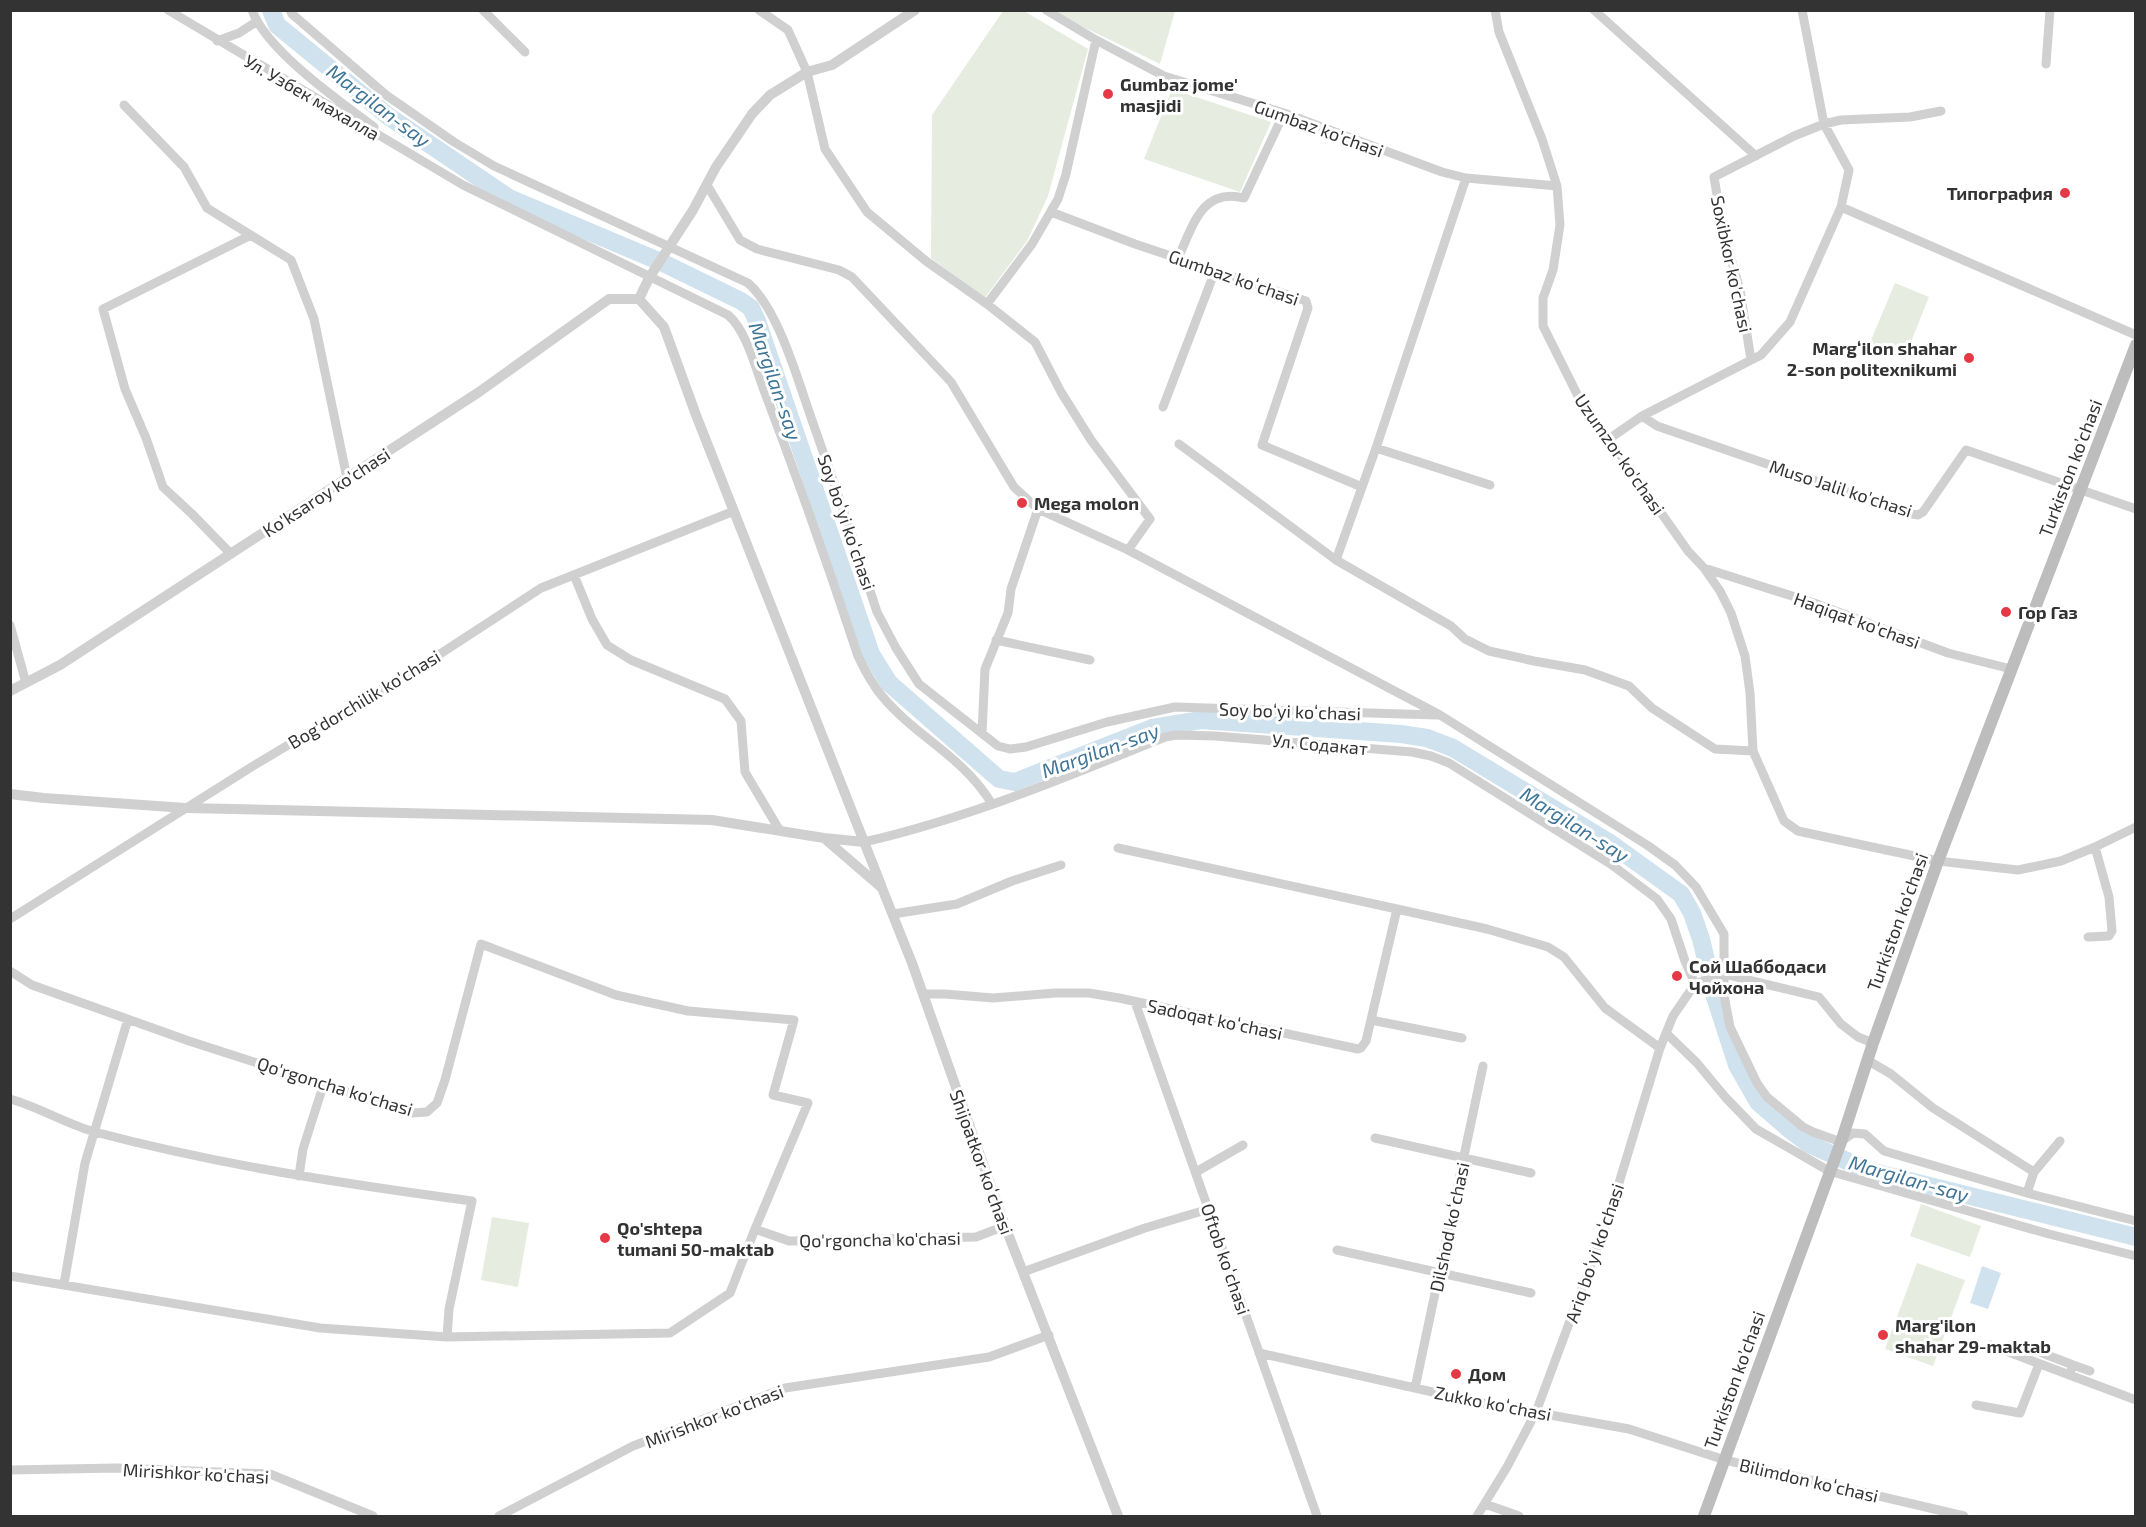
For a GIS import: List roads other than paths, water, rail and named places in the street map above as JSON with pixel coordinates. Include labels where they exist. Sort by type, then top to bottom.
[{"type":"main road","name":"Turkiston ko’chasi","points":[[1704,1516],[1840,1142],[1938,861],[2134,351]]},
{"type":"street","name":"Ул. Узбек махалла","points":[[168,10],[463,186],[728,315],[739,328],[777,424],[858,656],[868,677],[896,711],[970,773],[992,804]]},
{"type":"street","points":[[252,10],[256,22],[280,51],[404,151]]},
{"type":"street","name":"Soy boʻyi koʻchasi","points":[[291,10],[292,14],[323,42],[386,95],[454,142],[512,175],[748,283],[760,293],[775,321],[797,378],[877,612],[919,684],[998,746],[1010,749],[1026,747],[1107,722],[1175,707],[1440,715]]},
{"type":"street","points":[[483,10],[525,52]]},
{"type":"street","points":[[759,10],[788,30],[807,72],[825,149],[867,212],[926,261],[987,304],[1035,342],[1061,392],[1091,440],[1150,519],[1128,550]]},
{"type":"street","points":[[882,888],[664,327],[639,299],[716,167],[752,114],[770,95],[807,72],[832,65],[915,10]]},
{"type":"street","name":"Gumbaz ko'chasi","points":[[1046,10],[1164,76],[1284,114],[1442,172],[1466,178],[1557,186]]},
{"type":"street","name":"Uzumzor ko'chasi","points":[[1495,10],[1498,32],[1542,139],[1557,186],[1560,225],[1553,270],[1543,298],[1543,326],[1583,406],[1610,439],[1688,551],[1704,568],[1720,591],[1731,613],[1745,656],[1750,693],[1753,750],[1784,820],[1798,831],[1938,861],[2018,870],[2061,861],[2095,848],[2136,827]]},
{"type":"street","points":[[1594,10],[1756,156]]},
{"type":"street","name":"Soxibkor ko'chasi","points":[[1610,439],[1642,416],[1761,355],[1790,322],[1841,207],[1849,170],[1824,124],[1802,10]]},
{"type":"street","points":[[2046,64],[2050,10]]},
{"type":"street","points":[[217,41],[239,33],[256,22]]},
{"type":"street","points":[[987,304],[1032,244],[1059,199],[1096,40]]},
{"type":"street","points":[[124,105],[184,167],[207,208],[291,260],[314,319],[347,478]]},
{"type":"street","points":[[1824,124],[1841,120],[1910,117],[1941,111]]},
{"type":"street","points":[[1178,258],[1193,226],[1207,205],[1224,195],[1244,198],[1284,114]]},
{"type":"street","name":"Soxibkor ko'chasi","points":[[1751,360],[1740,290],[1724,231],[1714,177],[1794,136],[1824,124]]},
{"type":"street","points":[[1336,560],[1466,178]]},
{"type":"street","name":"Soy boʻyi koʻchasi","points":[[707,185],[740,240],[757,249],[839,270],[852,277],[951,382],[1014,488],[1038,509],[1128,550],[1440,715],[1647,844],[1675,865],[1696,887],[1724,934],[1722,975],[1730,1027],[1757,1083],[1767,1097],[1803,1127],[1840,1142]]},
{"type":"street","points":[[1841,207],[2136,335]]},
{"type":"street","name":"Gumbaz koʻchasi","points":[[1051,212],[1135,244],[1304,300],[1309,305],[1262,445],[1362,487]]},
{"type":"street","points":[[231,554],[163,487],[146,438],[125,390],[103,309],[251,235]]},
{"type":"street","points":[[1163,407],[1215,271]]},
{"type":"street","name":"Ko'ksaroy ko'chasi","points":[[10,691],[60,665],[479,392],[609,299],[639,299]]},
{"type":"street","name":"Muso Jalil ko'chasi","points":[[1642,416],[1657,426],[1912,514],[1918,515],[1923,512],[1966,450],[2081,490]]},
{"type":"street","points":[[1179,444],[1336,560],[1451,626],[1476,646],[1514,657],[1600,674],[1629,686],[1652,708],[1715,749],[1753,750]]},
{"type":"street","points":[[1376,448],[1490,485]]},
{"type":"street","points":[[2081,490],[2136,509]]},
{"type":"street","points":[[982,733],[985,669],[1008,613],[1011,589],[1038,509]]},
{"type":"street","name":"Bog'dorchilik ko'chasi","points":[[10,919],[185,808],[440,654],[541,588],[734,511]]},
{"type":"street","name":"Haqiqat ko'chasi","points":[[1704,568],[1814,603],[1948,653],[2012,669]]},
{"type":"street","points":[[574,575],[592,619],[608,645],[631,660],[725,699],[741,721],[745,772],[780,831]]},
{"type":"street","points":[[10,625],[26,683]]},
{"type":"street","points":[[996,640],[1090,660]]},
{"type":"street","name":"Ул. Содакат","points":[[864,842],[916,830],[992,804],[1062,779],[1165,737],[1176,735],[1215,735],[1401,751],[1431,756],[1449,763],[1649,892],[1665,909],[1671,920],[1685,961],[1697,982]]},
{"type":"street","points":[[10,794],[185,808],[712,820],[864,842]]},
{"type":"street","name":"Shijoatkor koʻchasi","points":[[824,838],[882,888],[923,994],[1005,1226],[1118,1516]]},
{"type":"street","points":[[1118,848],[1487,929],[1548,947],[1564,957],[1605,1008],[1660,1048]]},
{"type":"street","points":[[2088,937],[2109,936],[2112,931],[2109,897],[2095,848]]},
{"type":"street","points":[[893,914],[957,904],[1012,881],[1061,865]]},
{"type":"street","name":"Sadoqat koʻchasi","points":[[923,994],[993,998],[1089,993],[1354,1050],[1364,1045],[1397,909]]},
{"type":"street","name":"Qo'rgoncha ko'chasi","points":[[10,972],[32,985],[189,1041],[412,1113],[427,1112],[437,1102],[445,1080],[481,944],[616,995],[688,1011],[794,1020],[773,1095],[808,1103],[730,1293],[670,1333],[447,1337],[320,1328],[10,1276]]},
{"type":"street","points":[[1697,982],[1722,975],[1819,997],[1841,1024],[1858,1037],[1873,1043]]},
{"type":"street","name":"Ariq boʻyi koʻchasi","points":[[1477,1516],[1536,1412],[1608,1219],[1660,1048],[1673,1016],[1697,982]]},
{"type":"street","name":"Oftob koʻchasi","points":[[1135,1002],[1317,1516]]},
{"type":"street","points":[[64,1284],[85,1163],[128,1019]]},
{"type":"street","points":[[1371,1020],[1462,1038]]},
{"type":"street","points":[[1667,1034],[1697,1063],[1756,1129],[1829,1171],[2049,1234],[2136,1256]]},
{"type":"street","points":[[1867,1060],[1891,1074],[1933,1108],[2034,1172]]},
{"type":"street","name":"Dilshod koʻchasi","points":[[1415,1388],[1483,1066]]},
{"type":"street","points":[[299,1176],[303,1149],[324,1083]]},
{"type":"street","points":[[10,1099],[93,1131],[220,1162],[472,1201],[449,1310],[447,1337]]},
{"type":"street","points":[[1840,1142],[1853,1133],[1865,1134],[1884,1151],[2026,1193],[2136,1221]]},
{"type":"street","points":[[1375,1138],[1531,1173]]},
{"type":"street","points":[[2026,1193],[2034,1172],[2060,1141]]},
{"type":"street","points":[[1196,1172],[1243,1145]]},
{"type":"street","points":[[1023,1272],[1145,1228],[1209,1209]]},
{"type":"street","name":"Qo'rgoncha ko'chasi","points":[[755,1229],[789,1241],[801,1241],[976,1238],[1005,1226]]},
{"type":"street","points":[[1337,1250],[1531,1293]]},
{"type":"street","name":"Mirishkor ko'chasi","points":[[499,1516],[633,1446],[785,1388],[989,1357],[1049,1335]]},
{"type":"street","points":[[1990,1345],[2136,1401]]},
{"type":"street","name":"Zukko koʻchasi","points":[[1259,1353],[1478,1402],[1629,1429],[1725,1460]]},
{"type":"street","points":[[2042,1353],[2090,1371]]},
{"type":"street","points":[[1976,1405],[2020,1413],[2039,1364]]},
{"type":"street","points":[[2069,1375],[2073,1365]]},
{"type":"street","name":"Bilimdon koʻchasi","points":[[1725,1460],[1964,1516]]},
{"type":"street","name":"Mirishkor ko'chasi","points":[[10,1470],[116,1468],[270,1474],[373,1516]]},
{"type":"street","points":[[1485,1504],[1519,1516]]},
{"type":"water","points":[[1982,1266],[2001,1273],[1988,1309],[1970,1303]]},
{"type":"waterway","name":"Margilan-say","points":[[271,10],[277,25],[388,116],[509,198],[661,262],[751,308],[871,654],[889,683],[999,779],[1015,782],[1152,728],[1201,720],[1401,734],[1427,738],[1453,748],[1610,843],[1681,894],[1692,913],[1701,939],[1715,997],[1737,1065],[1758,1102],[1809,1144],[1869,1171],[2136,1237]]},
{"type":"place","name":"Gumbaz jome' masjidi","points":[[1108,94]]},
{"type":"place","name":"Типография","points":[[2065,193]]},
{"type":"place","name":"Margʻilon shahar 2-son politexnikumi","points":[[1969,358]]},
{"type":"place","name":"Mega molon","points":[[1022,503]]},
{"type":"place","name":"Гор Газ","points":[[2006,612]]},
{"type":"place","name":"Сой Шаббодаси Чойхона","points":[[1677,976]]},
{"type":"place","name":"Qo'shtepa tumani 50-maktab","points":[[605,1238]]},
{"type":"place","name":"Marg'ilon shahar 29-maktab","points":[[1883,1335]]},
{"type":"place","name":"Дом","points":[[1456,1374]]}]
